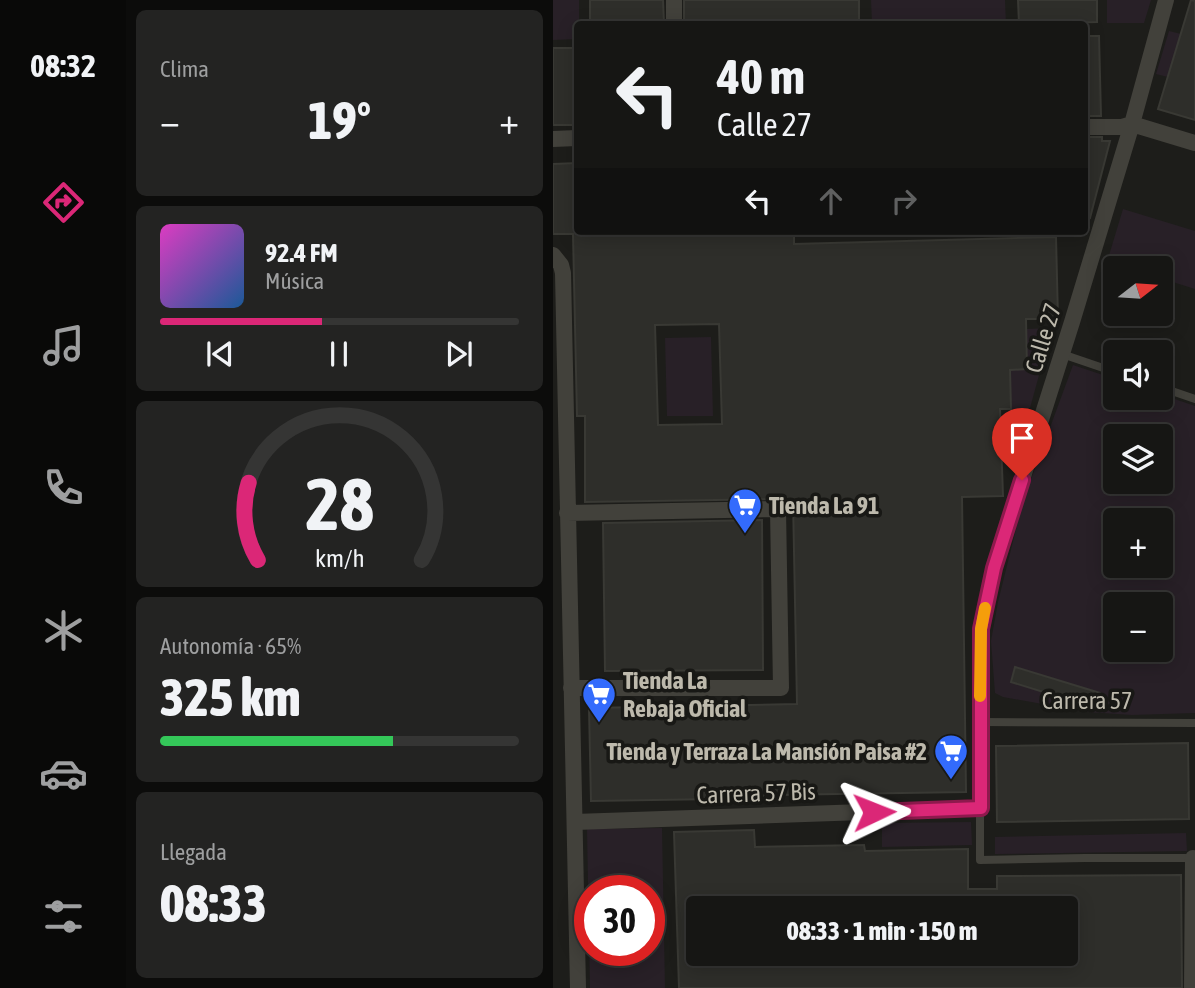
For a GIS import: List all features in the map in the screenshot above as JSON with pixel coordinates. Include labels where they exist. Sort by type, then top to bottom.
[{"type":"street","points":[[674,0],[674,21]]},
{"type":"street","name":"Calle 27","points":[[981,808],[981,629],[987,597],[1132,124],[1166,0]]},
{"type":"street","points":[[1088,127],[1120,127],[1132,124],[1195,143]]},
{"type":"street","points":[[553,139],[574,138]]},
{"type":"street","points":[[555,257],[563,273],[578,988]]},
{"type":"street","points":[[567,513],[778,509],[781,688],[572,688]]},
{"type":"street","name":"Carrera 57 Bis","points":[[575,822],[981,808]]},
{"type":"street","points":[[1192,988],[1193,858]]},
{"type":"lane","points":[[1062,354],[1103,368]]},
{"type":"lane","points":[[1173,391],[1195,399]]},
{"type":"lane","name":"Carrera 57","points":[[981,722],[1194,723]]},
{"type":"lane","name":"Calle 27","points":[[981,808],[980,860],[1193,858]]},
{"type":"shaded area","points":[[553,0],[579,0],[579,21],[574,21],[574,39],[553,40]]},
{"type":"shaded area","points":[[871,0],[1005,0],[1006,21],[872,21]]},
{"type":"shaded area","points":[[1107,0],[1151,0],[1144,23],[1107,23]]},
{"type":"shaded area","points":[[1169,31],[1181,34],[1168,77],[1156,74]]},
{"type":"shaded area","points":[[1123,209],[1195,231],[1195,289],[1173,282],[1173,256],[1109,256]]},
{"type":"shaded area","points":[[1052,328],[1030,408],[1011,409],[1010,370],[1027,369],[1027,329]]},
{"type":"shaded area","points":[[711,337],[713,416],[667,416],[665,338]]},
{"type":"shaded area","points":[[1073,365],[1103,375],[1103,410],[1173,410],[1173,398],[1195,406],[1195,713],[1132,715],[1087,712],[1003,697],[995,693],[991,641],[1023,501]]},
{"type":"shaded area","points":[[971,822],[972,845],[882,847],[882,823]]},
{"type":"shaded area","points":[[662,828],[663,875],[588,875],[587,829]]},
{"type":"shaded area","points":[[1186,833],[1187,851],[995,854],[995,837]]},
{"type":"shaded area","points":[[590,966],[665,966],[665,988],[590,988]]},
{"type":"building","points":[[590,0],[663,0],[664,21],[590,21]]},
{"type":"building","points":[[684,0],[859,0],[859,21],[684,21]]},
{"type":"building","points":[[1018,0],[1097,0],[1097,22],[1019,21]]},
{"type":"building","points":[[1191,0],[1195,1],[1195,120],[1158,109]]},
{"type":"building","points":[[1088,36],[1099,36],[1101,116],[1088,116]]},
{"type":"building","points":[[553,48],[574,48],[574,125],[553,125]]},
{"type":"building","points":[[1088,137],[1102,137],[1102,141],[1110,141],[1090,218]]},
{"type":"building","points":[[574,163],[574,235],[794,235],[794,244],[1056,237],[1058,319],[1026,319],[1027,369],[1010,370],[1011,409],[1000,409],[1003,496],[962,497],[966,792],[591,801],[589,708],[797,704],[793,500],[585,502],[585,416],[577,416],[573,234],[553,234],[553,164]],"holes":[[[719,324],[722,424],[658,425],[655,325]]]},
{"type":"building","points":[[762,520],[763,670],[605,671],[603,523]]},
{"type":"building","points":[[1015,667],[1100,693],[1095,708],[1011,682]]},
{"type":"building","points":[[1188,743],[1189,819],[997,822],[996,746]]},
{"type":"building","points":[[754,830],[755,847],[864,845],[865,851],[968,849],[968,889],[997,889],[997,876],[1181,875],[1182,988],[679,988],[674,832]]},
{"type":"slow traffic","points":[[980,696],[981,629],[985,608]]},
{"type":"place","name":"Tienda La 91","points":[[745,535]]},
{"type":"place","name":"Tienda La Rebaja Oficial","points":[[599,724]]},
{"type":"place","name":"Tienda y Terraza La Mansión Paisa #2","points":[[951,781]]},
{"type":"route","points":[[874,812],[981,808],[981,629],[994,568],[1022,480]]}]
